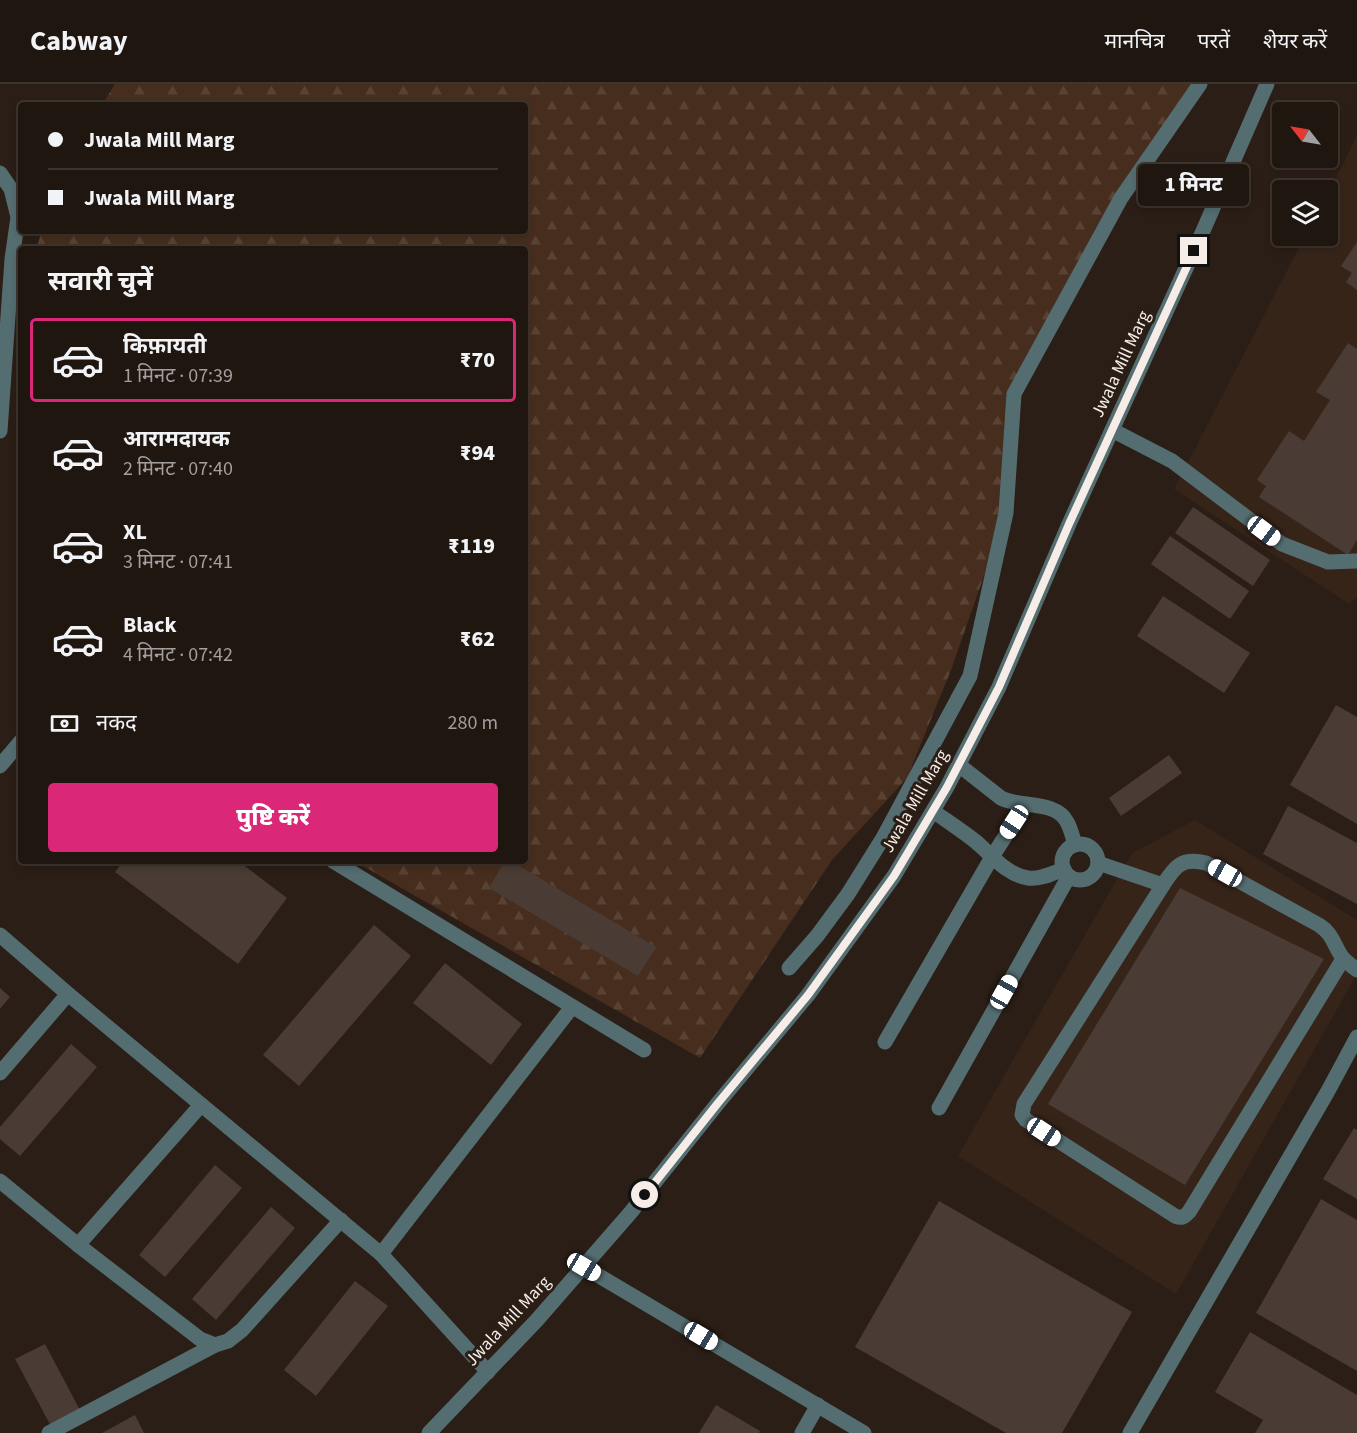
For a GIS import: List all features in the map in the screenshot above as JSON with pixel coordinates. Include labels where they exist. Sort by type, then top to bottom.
[{"type":"street","points":[[789,968],[817,936],[848,894],[883,838],[970,676],[1006,513],[1014,394],[1120,198],[1200,84]]},
{"type":"street","name":"Jwala Mill Marg","points":[[429,1433],[537,1320],[631,1212],[808,995],[894,876],[959,765],[999,687],[1069,524],[1203,231],[1267,84]]},
{"type":"street","points":[[0,173],[11,189],[18,217],[12,259],[0,430]]},
{"type":"street","points":[[1112,430],[1172,461],[1282,544],[1328,562],[1357,561]]},
{"type":"street","points":[[0,766],[18,745]]},
{"type":"street","points":[[959,765],[1008,802],[1048,808],[1060,813],[1067,820],[1076,845]]},
{"type":"street","points":[[885,1042],[992,856],[1026,804]]},
{"type":"street","points":[[933,811],[1014,873],[1028,879],[1067,873]]},
{"type":"street","points":[[1082,844],[1090,847],[1097,854],[1098,863],[1095,872],[1088,879],[1078,880],[1067,873],[1062,860],[1066,851],[1076,845],[1082,844]]},
{"type":"street","points":[[1343,959],[1184,1217],[1175,1216],[1026,1120],[1022,1115],[1024,1104],[1163,885],[1180,864],[1193,859],[1206,863],[1326,929],[1343,959],[1357,970]]},
{"type":"street","points":[[1098,863],[1163,885]]},
{"type":"street","points":[[338,864],[644,1050]]},
{"type":"street","points":[[939,1108],[1067,873]]},
{"type":"street","points":[[0,935],[381,1254],[488,1372]]},
{"type":"street","points":[[0,1073],[68,994]]},
{"type":"street","points":[[381,1254],[572,1007]]},
{"type":"street","points":[[1130,1433],[1357,1037]]},
{"type":"street","points":[[78,1245],[201,1105]]},
{"type":"street","points":[[0,1181],[78,1245],[200,1339],[215,1346]]},
{"type":"street","points":[[49,1433],[228,1341],[242,1330],[341,1220]]},
{"type":"street","points":[[584,1267],[864,1433]]},
{"type":"street","points":[[802,1433],[818,1405]]},
{"type":"shaded area","points":[[1357,136],[1357,597],[1349,604],[1174,489],[1300,246],[1338,246],[1338,180],[1335,180]]},
{"type":"shaded area","points":[[1195,820],[1357,920],[1357,974],[1176,1294],[958,1156],[1132,853]]},
{"type":"green space","points":[[115,84],[1200,84],[1121,198],[1014,393],[1006,513],[951,670],[907,778],[832,860],[700,1058],[359,864],[528,864],[528,246],[37,246],[41,234],[528,234],[528,102],[104,102]]},
{"type":"building","points":[[1357,242],[1357,290],[1346,282],[1352,273],[1341,266]]},
{"type":"building","points":[[1348,343],[1357,349],[1357,540],[1348,555],[1259,497],[1266,486],[1257,480],[1289,431],[1304,441],[1330,400],[1316,392]]},
{"type":"building","points":[[1193,507],[1270,560],[1253,586],[1175,533]]},
{"type":"building","points":[[1170,536],[1249,591],[1230,619],[1151,564]]},
{"type":"building","points":[[1163,596],[1250,653],[1224,693],[1137,636]]},
{"type":"building","points":[[1336,705],[1357,717],[1357,824],[1290,785]]},
{"type":"building","points":[[1169,755],[1182,773],[1121,816],[1109,798]]},
{"type":"building","points":[[1288,806],[1357,843],[1357,904],[1263,854]]},
{"type":"building","points":[[121,864],[242,864],[287,898],[238,964],[115,872]]},
{"type":"building","points":[[503,864],[516,864],[656,947],[638,976],[489,888]]},
{"type":"building","points":[[1180,888],[1324,959],[1185,1185],[1048,1104]]},
{"type":"building","points":[[374,925],[411,956],[299,1086],[263,1055]]},
{"type":"building","points":[[445,963],[522,1024],[491,1065],[413,1003]]},
{"type":"building","points":[[0,988],[10,997],[0,1009]]},
{"type":"building","points":[[71,1044],[97,1067],[20,1156],[0,1139],[0,1127]]},
{"type":"building","points":[[1354,1128],[1357,1130],[1357,1199],[1323,1179]]},
{"type":"building","points":[[215,1165],[242,1188],[165,1277],[139,1255]]},
{"type":"building","points":[[1321,1199],[1357,1220],[1357,1371],[1256,1313]]},
{"type":"building","points":[[939,1201],[1132,1312],[1062,1433],[1006,1433],[855,1347]]},
{"type":"building","points":[[271,1207],[295,1228],[216,1320],[192,1299]]},
{"type":"building","points":[[355,1281],[388,1306],[316,1396],[284,1370]]},
{"type":"building","points":[[1250,1332],[1357,1395],[1357,1433],[1255,1433],[1263,1420],[1215,1392]]},
{"type":"building","points":[[45,1344],[81,1412],[52,1428],[15,1359]]},
{"type":"building","points":[[716,1405],[760,1431],[759,1433],[699,1433]]},
{"type":"building","points":[[135,1415],[144,1433],[102,1433]]},
{"type":"route","points":[[645,1195],[808,995],[894,876],[947,787],[999,687],[1069,524],[1194,251]]}]
